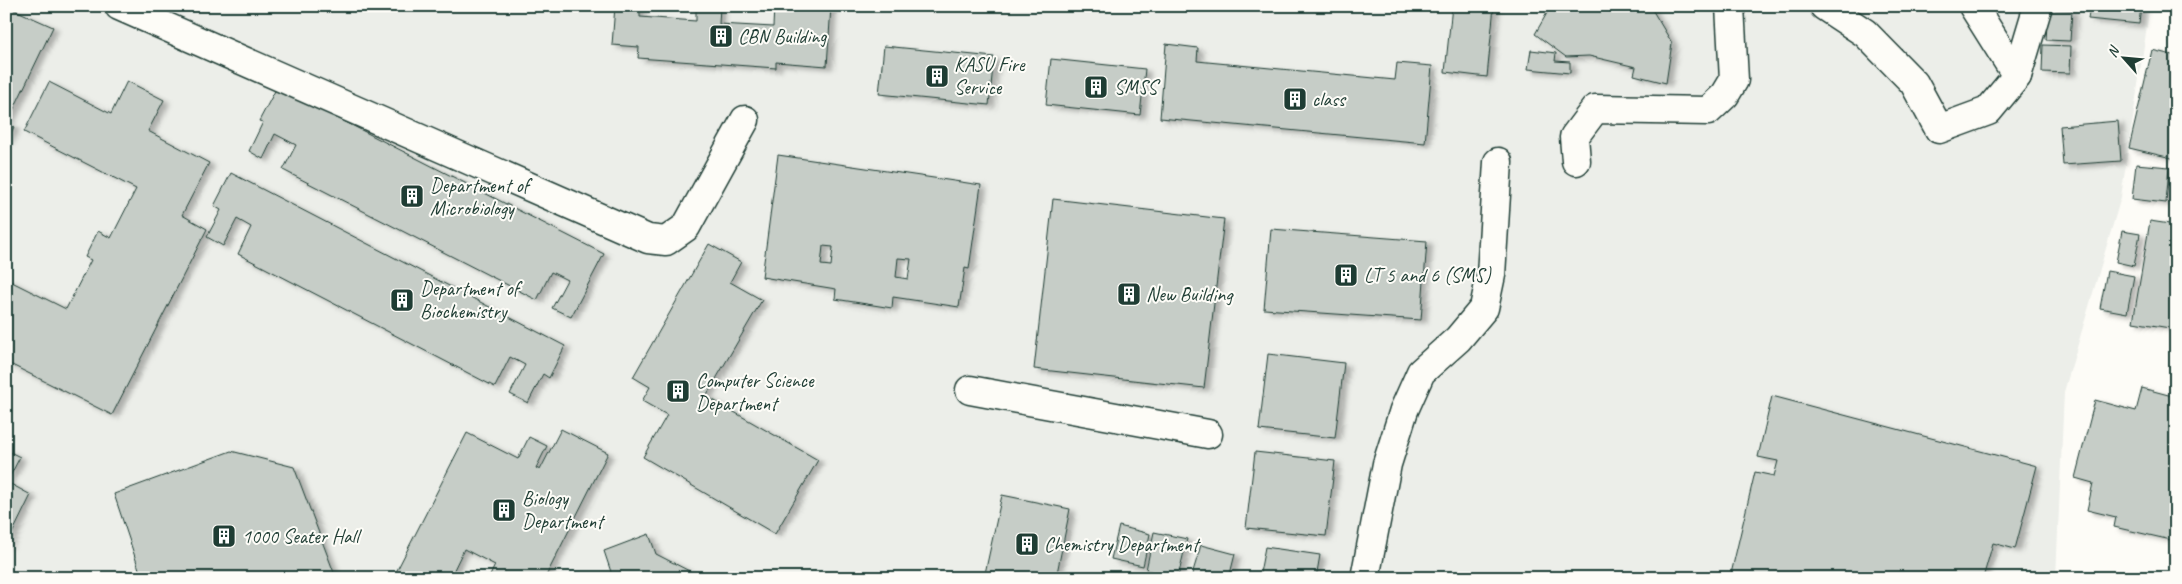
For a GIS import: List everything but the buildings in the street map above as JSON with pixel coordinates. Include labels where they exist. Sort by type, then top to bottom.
[{"type":"lane","points":[[120,6],[648,240],[666,241],[686,227],[745,120]]},
{"type":"lane","points":[[1576,161],[1574,137],[1595,110],[1708,111],[1725,95],[1734,80],[1730,6]]},
{"type":"lane","points":[[1824,6],[1865,33],[1914,83],[1939,129],[1988,111],[2017,76],[2038,6]]},
{"type":"lane","points":[[1973,6],[2017,76]]},
{"type":"lane","points":[[1365,578],[1387,464],[1404,410],[1421,372],[1458,339],[1484,308],[1491,275],[1498,162]]},
{"type":"lane","points":[[970,390],[1208,434]]},
{"type":"shaded area","points":[[6,6],[2150,6],[2121,197],[2064,392],[2056,578],[6,578]]},
{"type":"place","name":"CBN Building","points":[[721,36]]},
{"type":"place","name":"KASU Fire Service","points":[[937,76]]},
{"type":"place","name":"SMSS","points":[[1096,87]]},
{"type":"place","name":"class","points":[[1295,99]]},
{"type":"place","name":"Department of Microbiology","points":[[412,196]]},
{"type":"place","name":"LT 5 and 6 (SMS)","points":[[1346,275]]},
{"type":"place","name":"New Building","points":[[1129,294]]},
{"type":"place","name":"Department of Biochemistry","points":[[402,300]]},
{"type":"place","name":"Computer Science Department","points":[[678,391]]},
{"type":"place","name":"Biology Department","points":[[504,510]]},
{"type":"place","name":"1000 Seater Hall","points":[[224,536]]},
{"type":"place","name":"Chemistry Department","points":[[1027,544]]}]
